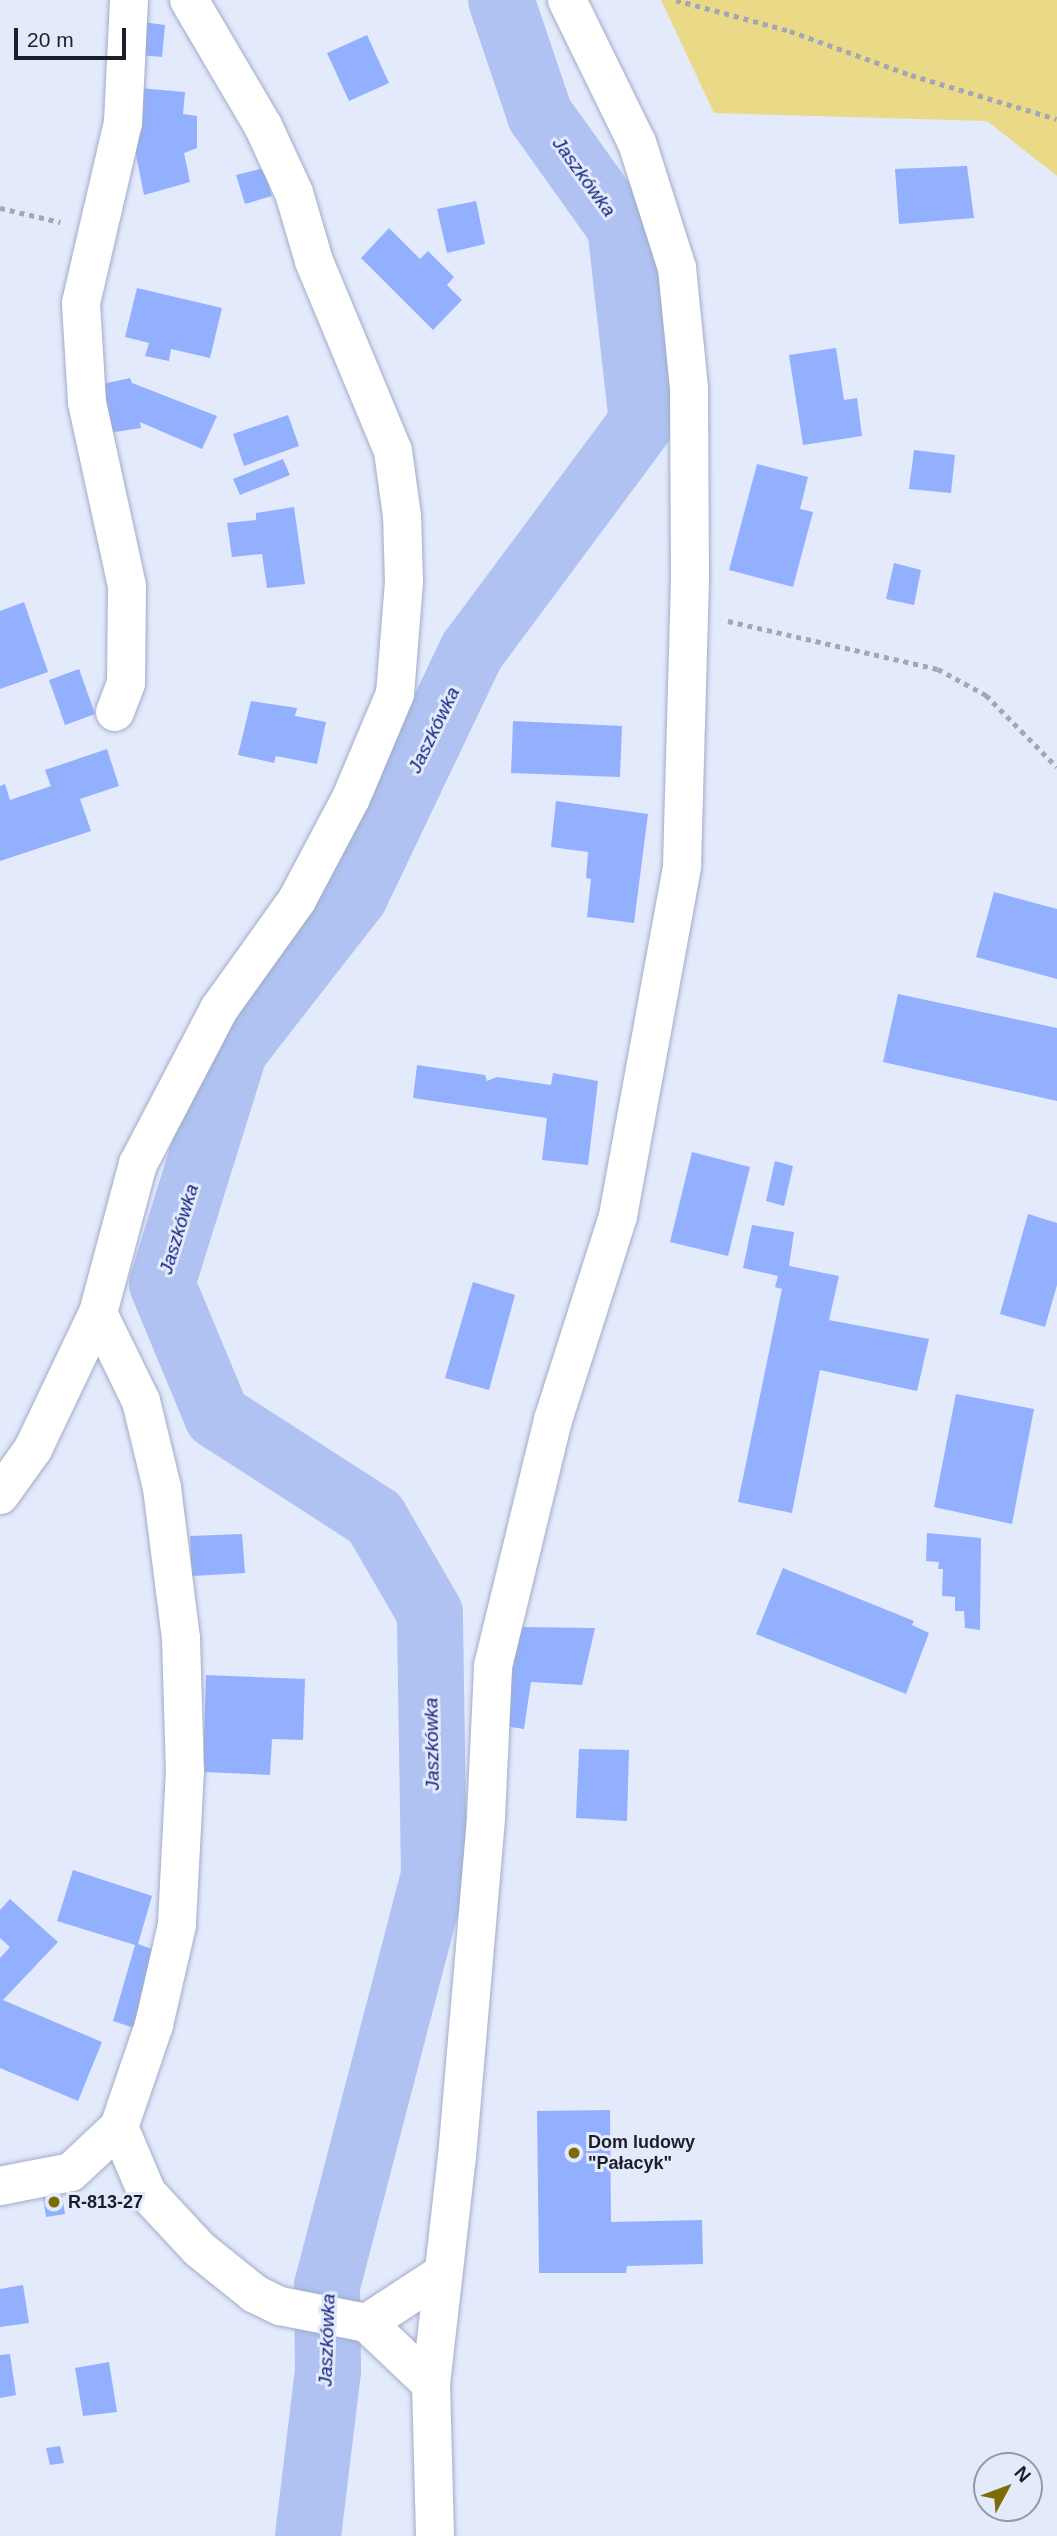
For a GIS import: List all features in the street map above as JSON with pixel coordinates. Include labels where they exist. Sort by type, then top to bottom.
[{"type":"street","points":[[115,712],[126,683],[130,637],[127,586],[87,402],[81,303],[123,123],[129,0]]},
{"type":"street","points":[[0,1494],[33,1449],[98,1313],[138,1164],[219,1009],[297,900],[351,798],[395,694],[404,582],[402,516],[393,451],[314,261],[294,193],[263,126],[189,0]]},
{"type":"street","points":[[435,2536],[431,2384],[485,1830],[493,1667],[554,1420],[618,1216],[682,866],[689,611],[689,388],[677,268],[637,143],[567,0]]},
{"type":"street","points":[[0,2186],[71,2172],[119,2127],[154,2025],[177,1925],[185,1770],[181,1639],[162,1488],[141,1401],[98,1313]]},
{"type":"street","points":[[119,2127],[147,2193],[199,2249],[254,2294],[281,2306],[361,2322],[431,2384]]},
{"type":"street","points":[[361,2322],[443,2273]]},
{"type":"path","points":[[676,0],[790,31],[911,75],[1057,119]]},
{"type":"path","points":[[0,208],[100,228]]},
{"type":"path","points":[[689,611],[938,669],[986,695],[1057,767]]},
{"type":"shaded area","points":[[661,0],[1057,0],[1057,176],[987,121],[714,113]]},
{"type":"building","points":[[142,22],[165,25],[162,57],[139,55]]},
{"type":"building","points":[[367,35],[389,83],[349,101],[327,53]]},
{"type":"building","points":[[139,88],[185,92],[183,114],[197,116],[197,148],[184,153],[190,182],[144,195],[135,150]]},
{"type":"building","points":[[967,166],[974,218],[899,224],[895,169]]},
{"type":"building","points":[[264,168],[272,196],[245,204],[236,175]]},
{"type":"building","points":[[476,201],[485,244],[447,253],[437,209]]},
{"type":"building","points":[[389,228],[420,259],[428,251],[454,277],[447,285],[462,300],[433,330],[361,258]]},
{"type":"building","points":[[137,288],[222,308],[210,358],[171,349],[169,361],[145,356],[149,343],[125,337]]},
{"type":"building","points":[[836,348],[844,400],[857,398],[862,436],[803,445],[789,355]]},
{"type":"building","points":[[130,378],[132,383],[217,416],[202,449],[140,422],[141,428],[108,433],[98,385]]},
{"type":"building","points":[[288,415],[299,446],[244,466],[233,434]]},
{"type":"building","points":[[914,450],[955,455],[951,493],[909,489]]},
{"type":"building","points":[[283,459],[290,475],[240,495],[233,479]]},
{"type":"building","points":[[757,464],[808,477],[800,509],[813,512],[793,587],[729,570]]},
{"type":"building","points":[[294,507],[305,584],[267,588],[262,554],[232,557],[227,523],[256,520],[256,513]]},
{"type":"building","points":[[894,563],[921,570],[914,605],[886,599]]},
{"type":"building","points":[[24,602],[48,672],[0,689],[0,611]]},
{"type":"building","points":[[79,669],[95,714],[65,725],[49,680]]},
{"type":"building","points":[[251,701],[297,708],[295,716],[326,722],[317,764],[276,756],[274,763],[238,755]]},
{"type":"building","points":[[513,721],[622,726],[620,777],[511,773]]},
{"type":"building","points":[[107,749],[119,786],[80,799],[91,831],[0,861],[0,786],[5,784],[10,800],[51,786],[45,770]]},
{"type":"building","points":[[556,801],[648,814],[634,923],[587,917],[591,879],[586,878],[588,852],[551,847]]},
{"type":"building","points":[[994,892],[1057,909],[1057,979],[976,957]]},
{"type":"building","points":[[898,994],[1057,1028],[1057,1101],[883,1062]]},
{"type":"building","points":[[417,1065],[485,1075],[487,1081],[497,1077],[551,1085],[553,1073],[598,1081],[588,1165],[542,1160],[547,1118],[413,1098]]},
{"type":"building","points":[[692,1152],[750,1167],[728,1256],[670,1242]]},
{"type":"building","points":[[775,1161],[793,1166],[784,1206],[766,1201]]},
{"type":"building","points":[[1028,1214],[1057,1223],[1057,1285],[1045,1327],[1000,1314]]},
{"type":"building","points":[[752,1225],[794,1232],[789,1266],[839,1276],[829,1320],[929,1339],[917,1391],[820,1370],[792,1513],[738,1502],[782,1289],[775,1287],[778,1276],[743,1268]]},
{"type":"building","points":[[473,1282],[515,1295],[489,1390],[445,1378]]},
{"type":"building","points":[[956,1394],[1034,1409],[1012,1524],[934,1507]]},
{"type":"building","points":[[927,1533],[981,1538],[980,1630],[965,1628],[964,1611],[955,1611],[955,1597],[942,1596],[943,1569],[938,1569],[939,1562],[926,1561]]},
{"type":"building","points":[[242,1534],[245,1573],[192,1576],[190,1536]]},
{"type":"building","points":[[783,1568],[914,1621],[912,1625],[929,1633],[906,1694],[756,1634]]},
{"type":"building","points":[[518,1627],[595,1628],[582,1685],[531,1682],[524,1729],[505,1726]]},
{"type":"building","points":[[206,1675],[305,1679],[303,1740],[272,1739],[270,1775],[203,1772]]},
{"type":"building","points":[[579,1749],[629,1750],[627,1821],[576,1818]]},
{"type":"building","points":[[73,1870],[152,1896],[138,1944],[163,1953],[140,2030],[113,2021],[135,1945],[57,1921]]},
{"type":"building","points":[[10,1899],[58,1942],[3,2000],[102,2042],[78,2101],[0,2068],[0,1958],[10,1947],[0,1938],[0,1910]]},
{"type":"building","name":"Dom ludowy \"Pałacyk\"","points":[[610,2110],[611,2222],[702,2220],[703,2264],[627,2266],[626,2273],[539,2273],[537,2111]]},
{"type":"building","name":"R-813-27","points":[[62,2195],[65,2214],[46,2217],[43,2197]]},
{"type":"building","points":[[23,2285],[29,2323],[0,2327],[0,2289]]},
{"type":"building","points":[[10,2354],[16,2395],[0,2398],[0,2355]]},
{"type":"building","points":[[109,2362],[117,2412],[83,2416],[75,2368]]},
{"type":"building","points":[[60,2446],[64,2463],[50,2465],[46,2448]]},
{"type":"waterway","name":"Jaszkówka","points":[[308,2536],[328,2370],[327,2286],[434,1875],[430,1613],[375,1518],[217,1416],[162,1284],[235,1050],[355,896],[472,651],[642,422],[620,227],[540,115],[501,0]]},
{"type":"place","name":"Dom ludowy \"Pałacyk\"","points":[[574,2153]]},
{"type":"place","name":"R-813-27","points":[[54,2202]]}]
